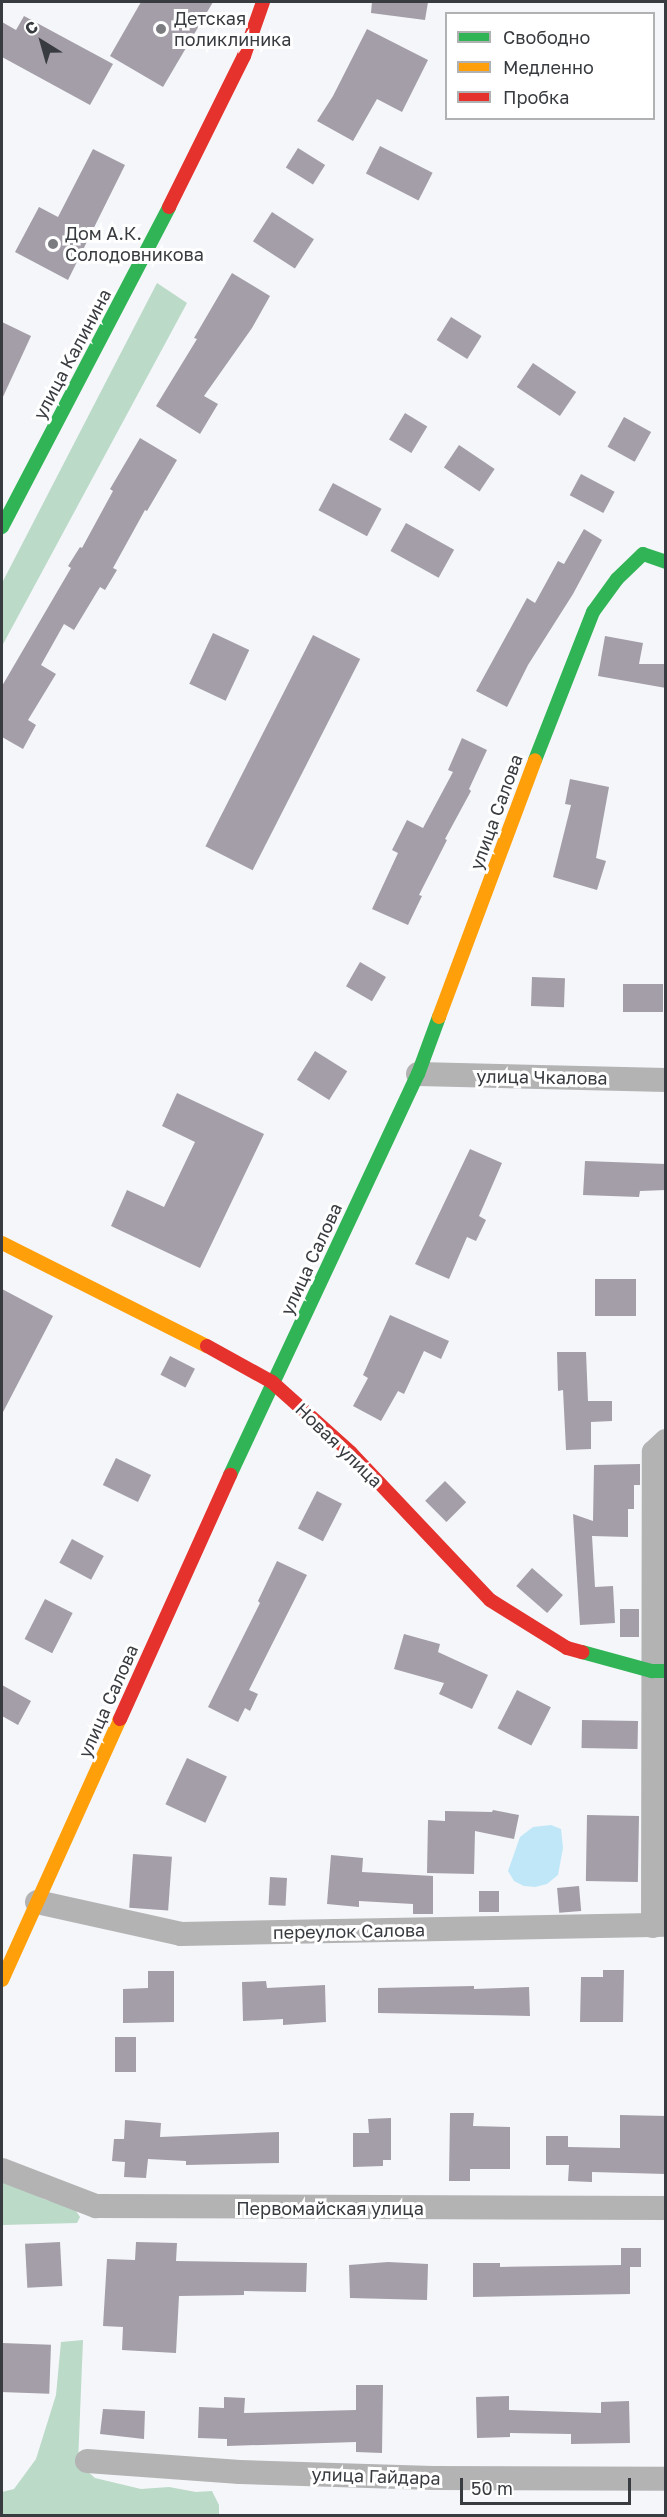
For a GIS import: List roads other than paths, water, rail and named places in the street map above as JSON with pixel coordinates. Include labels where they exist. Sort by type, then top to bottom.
[{"type":"street","name":"улица Калинина","points":[[2,527],[206,136],[244,56],[263,2]]},
{"type":"street","name":"улица Салова","points":[[2,1980],[272,1382],[418,1074],[560,693],[593,612],[617,579],[643,554],[666,562]]},
{"type":"street","name":"улица Чкалова","points":[[418,1074],[666,1080]]},
{"type":"street","name":"Новая улица","points":[[2,1243],[224,1355],[272,1382],[351,1453],[490,1600],[567,1648],[659,1671]]},
{"type":"street","points":[[659,1925],[659,1671],[654,1452],[666,1441]]},
{"type":"street","name":"переулок Салова","points":[[37,1902],[181,1934],[659,1925]]},
{"type":"street","name":"Первомайская улица","points":[[2,2170],[96,2206],[666,2208]]},
{"type":"street","name":"улица Гайдара","points":[[87,2462],[240,2472],[433,2478],[666,2479]]},
{"type":"water","points":[[551,1825],[561,1829],[563,1848],[558,1875],[547,1884],[535,1887],[524,1886],[514,1881],[508,1871],[520,1837],[533,1827]]},
{"type":"place","name":"Детская поликлиника","points":[[161,29]]},
{"type":"place","name":"Дом А.К. Солодовникова","points":[[53,244]]}]
